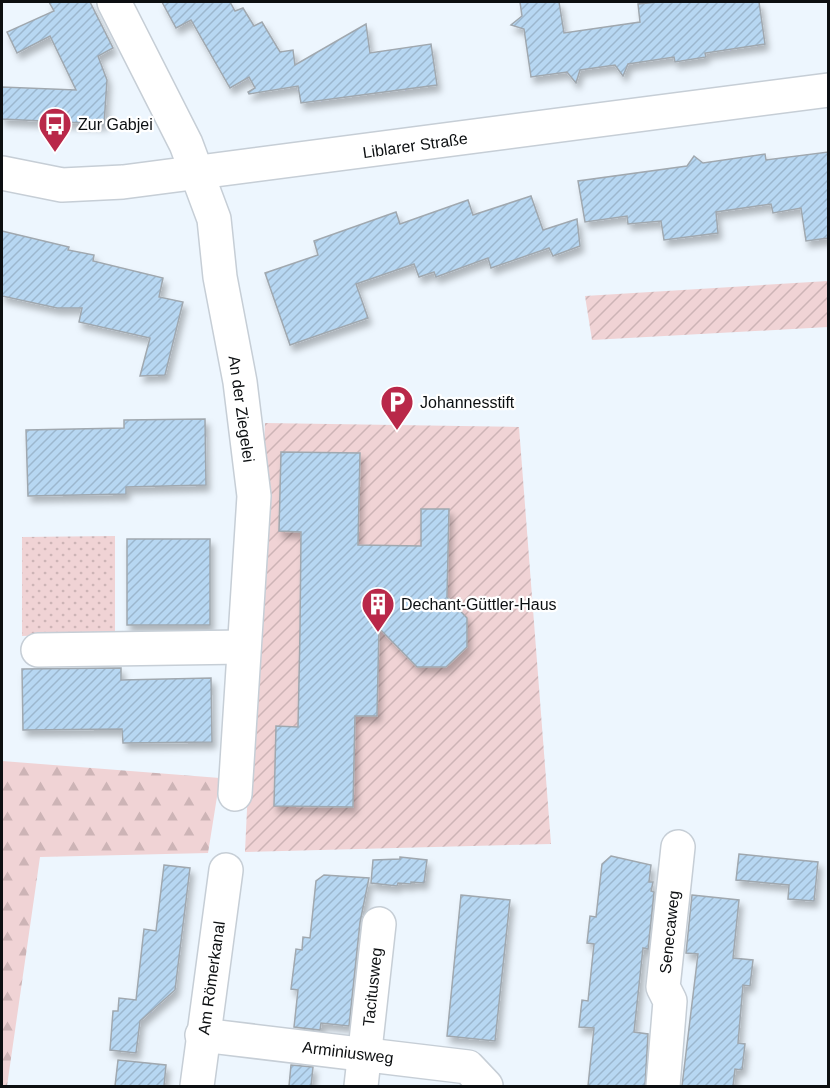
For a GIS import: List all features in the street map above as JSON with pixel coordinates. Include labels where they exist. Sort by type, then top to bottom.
[{"type":"street","points":[[114,2],[199,174]]},
{"type":"street","name":"Liblarer Straße","points":[[2,173],[62,185],[199,174],[828,90]]},
{"type":"street","name":"An der Ziegelei","points":[[199,174],[214,219],[220,277],[244,409],[254,496],[235,794]]},
{"type":"street","points":[[38,650],[244,647]]},
{"type":"street","name":"Senecaweg","points":[[663,1086],[670,1001],[663,987],[678,847]]},
{"type":"street","name":"Am Römerkanal","points":[[197,1086],[202,1035],[226,870]]},
{"type":"street","name":"Tacitusweg","points":[[361,1086],[379,924]]},
{"type":"street","name":"Arminiusweg","points":[[202,1035],[468,1067],[486,1086]]},
{"type":"green space","points":[[828,281],[828,327],[592,340],[585,296]]},
{"type":"green space","points":[[265,423],[519,427],[551,844],[245,852]]},
{"type":"green space","points":[[115,536],[115,633],[22,636],[22,537]]},
{"type":"green space","points":[[2,761],[220,778],[208,853],[40,857],[7,1086],[2,1086]]},
{"type":"building","points":[[49,2],[90,2],[113,48],[98,56],[107,80],[104,124],[2,119],[2,87],[76,90],[50,36],[17,53],[7,32],[54,11]]},
{"type":"building","points":[[162,2],[230,2],[235,11],[243,8],[254,26],[262,22],[280,52],[293,50],[295,65],[366,24],[370,53],[431,44],[437,85],[301,103],[298,86],[249,94],[248,92],[255,88],[249,77],[230,88],[191,20],[176,28]]},
{"type":"building","points":[[520,2],[559,2],[564,33],[640,22],[638,4],[759,2],[765,44],[705,53],[706,57],[675,62],[674,57],[628,64],[623,76],[615,65],[580,70],[576,83],[567,72],[531,77],[524,29],[511,25],[522,16]]},
{"type":"building","points":[[828,152],[828,238],[806,241],[801,208],[773,213],[771,204],[716,212],[718,233],[664,240],[661,221],[628,224],[627,216],[585,222],[578,181],[687,166],[694,156],[703,163],[765,154],[766,160]]},
{"type":"building","points":[[531,196],[543,230],[577,219],[580,246],[553,256],[549,248],[491,268],[488,258],[436,277],[434,272],[419,277],[414,264],[356,284],[368,318],[290,345],[265,273],[318,255],[314,241],[396,212],[400,224],[468,200],[473,215]]},
{"type":"building","points":[[2,231],[69,247],[68,250],[94,255],[93,261],[163,278],[159,297],[183,302],[165,375],[140,376],[150,338],[79,322],[82,308],[57,308],[2,296]]},
{"type":"building","points":[[205,419],[206,485],[126,487],[126,494],[28,496],[26,430],[124,428],[124,420]]},
{"type":"building","name":"Dechant-Güttler-Haus","points":[[281,452],[360,453],[358,545],[421,546],[421,509],[449,509],[447,597],[467,618],[467,647],[446,667],[417,667],[379,628],[377,716],[355,716],[353,807],[274,806],[276,726],[298,727],[300,632],[301,532],[279,531]]},
{"type":"building","points":[[127,539],[210,539],[210,625],[127,625]]},
{"type":"building","points":[[121,668],[121,680],[211,678],[212,742],[123,743],[122,729],[23,730],[22,669]]},
{"type":"building","points":[[739,854],[818,862],[814,901],[788,899],[789,885],[736,880]]},
{"type":"building","points":[[611,856],[651,865],[649,882],[653,882],[651,891],[654,892],[648,949],[643,948],[634,1032],[648,1034],[645,1086],[588,1086],[594,1028],[579,1027],[582,1000],[588,1001],[594,944],[587,943],[590,916],[596,917],[602,864]]},
{"type":"building","points":[[400,857],[427,860],[424,883],[398,883],[397,886],[371,883],[373,860],[400,859]]},
{"type":"building","points":[[164,865],[190,868],[175,990],[140,1021],[136,1053],[110,1050],[113,1011],[118,1011],[119,998],[136,1000],[144,929],[156,931]]},
{"type":"building","points":[[324,875],[369,878],[360,922],[349,1026],[321,1023],[320,1030],[294,1027],[298,990],[291,989],[296,949],[302,950],[303,937],[310,938],[316,881]]},
{"type":"building","points":[[461,895],[510,900],[495,1041],[447,1036]]},
{"type":"building","points":[[692,895],[739,900],[733,958],[753,960],[750,986],[743,985],[738,1043],[745,1044],[742,1070],[735,1069],[733,1086],[682,1086],[698,954],[686,953]]},
{"type":"building","points":[[118,1060],[166,1065],[164,1086],[115,1086]]},
{"type":"building","points":[[291,1065],[313,1067],[311,1086],[289,1086]]},
{"type":"place","name":"Zur Gabjei","points":[[55,153]]},
{"type":"place","name":"Johannesstift","points":[[397,431]]},
{"type":"place","name":"Dechant-Güttler-Haus","points":[[378,633]]}]
